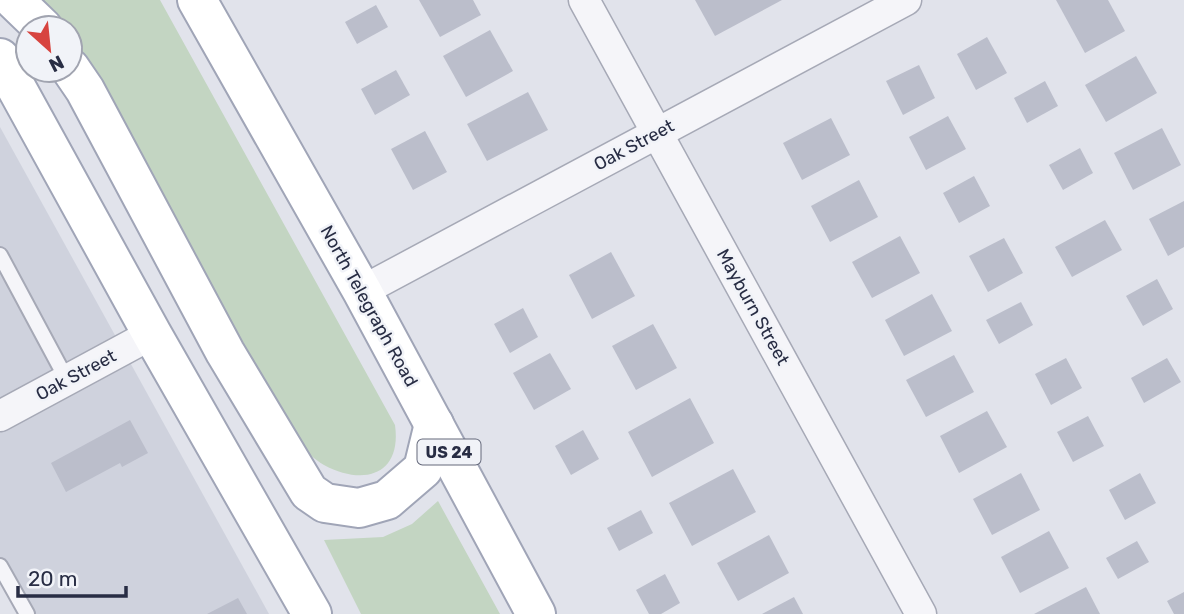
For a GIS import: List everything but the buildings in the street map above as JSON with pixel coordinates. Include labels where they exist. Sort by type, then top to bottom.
[{"type":"main road","points":[[14,0],[28,14]]},
{"type":"main road","name":"North Telegraph Road","points":[[197,0],[362,291],[536,614]]},
{"type":"main road","points":[[0,58],[152,334],[312,614]]},
{"type":"main road","points":[[81,84],[225,352],[309,492],[325,503],[359,508],[387,500],[423,469],[434,424]]},
{"type":"street","name":"Mayburn Street","points":[[584,0],[921,614]]},
{"type":"street","name":"Oak Street","points":[[362,291],[906,0]]},
{"type":"street","name":"Oak Street","points":[[0,416],[152,334]]},
{"type":"lane","points":[[0,255],[67,380]]},
{"type":"lane","points":[[0,566],[27,614]]},
{"type":"shaded area","points":[[0,127],[269,614],[22,614],[0,574]]},
{"type":"green space","points":[[37,0],[160,0],[395,425],[396,442],[386,466],[377,472],[353,475],[321,463],[298,444],[84,67],[84,14],[47,14]]},
{"type":"green space","points":[[438,501],[500,614],[361,614],[324,540],[383,537],[412,524]]}]
